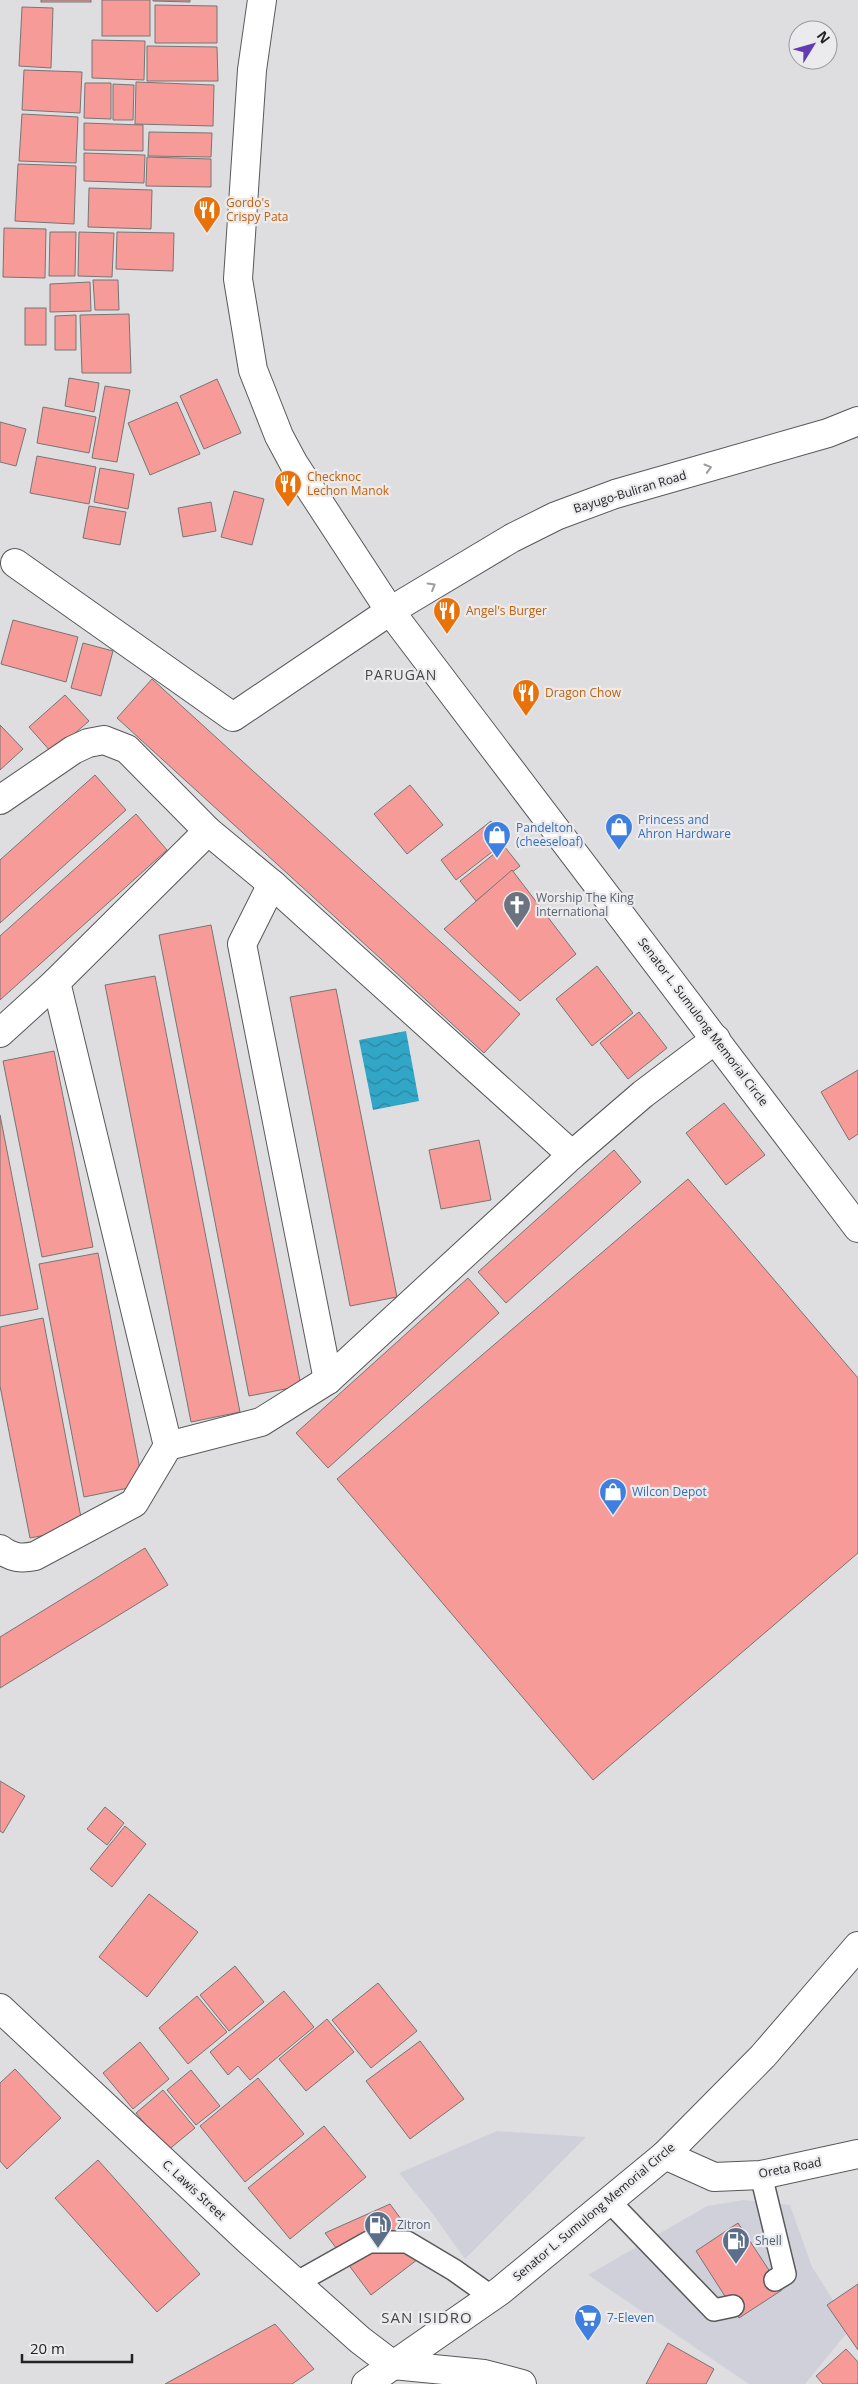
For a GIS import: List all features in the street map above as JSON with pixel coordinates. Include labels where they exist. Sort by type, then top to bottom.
[{"type":"street","name":"Senator L. Sumulong Memorial Circle","points":[[247,0],[252,70]]},
{"type":"street","name":"Senator L. Sumulong Memorial Circle","points":[[262,0],[252,70],[238,279],[253,370],[278,436],[294,464],[390,611],[716,1038],[858,1228]]},
{"type":"street","name":"Bayugo-Buliran Road","points":[[15,563],[233,717],[390,611],[512,538],[556,516],[615,494],[828,433],[858,421]]},
{"type":"street","points":[[0,800],[73,750],[88,743],[104,740],[127,749],[208,831],[272,884],[572,1155]]},
{"type":"street","points":[[0,1033],[56,982],[208,831]]},
{"type":"street","points":[[272,884],[242,944],[328,1380]]},
{"type":"street","points":[[0,1549],[10,1556],[22,1559],[36,1556],[134,1503],[168,1446],[56,982]]},
{"type":"street","points":[[168,1446],[261,1422],[328,1380],[572,1155],[643,1094],[716,1038]]},
{"type":"street","name":"Senator L. Sumulong Memorial Circle","points":[[366,2384],[492,2297],[665,2155],[762,2056],[858,1946]]},
{"type":"street","name":"C. Lawis Street","points":[[0,2008],[296,2283],[360,2340],[393,2365]]},
{"type":"street","name":"Oreta Road","points":[[665,2155],[714,2177],[761,2175],[858,2154]]},
{"type":"street","points":[[393,2365],[484,2374],[512,2383]]},
{"type":"lane","points":[[761,2175],[785,2274],[775,2280]]},
{"type":"lane","points":[[610,2201],[714,2310],[734,2306]]},
{"type":"lane","points":[[296,2283],[369,2242],[407,2242],[454,2270],[492,2297]]},
{"type":"shaded area","points":[[497,2131],[586,2137],[465,2259],[432,2213],[399,2173]]},
{"type":"shaded area","points":[[743,2200],[790,2205],[812,2267],[851,2328],[805,2384],[749,2384],[588,2275],[707,2206]]},
{"type":"water","points":[[406,1031],[419,1101],[373,1110],[359,1040]]},
{"type":"building","points":[[41,0],[91,0],[91,2],[41,2]]},
{"type":"building","points":[[102,0],[150,0],[150,36],[102,36]]},
{"type":"building","points":[[190,0],[190,2],[153,1]]},
{"type":"building","points":[[155,5],[217,6],[217,43],[155,43]]},
{"type":"building","points":[[22,7],[53,8],[51,68],[19,66]]},
{"type":"building","points":[[92,40],[145,41],[144,80],[92,78]]},
{"type":"building","points":[[147,46],[217,47],[218,81],[147,81]]},
{"type":"building","points":[[24,70],[82,72],[80,113],[22,110]]},
{"type":"building","points":[[136,82],[214,85],[213,126],[135,124]]},
{"type":"building","points":[[85,83],[111,83],[111,119],[84,118]]},
{"type":"building","points":[[113,84],[134,85],[133,120],[113,120]]},
{"type":"building","points":[[22,114],[78,117],[76,163],[19,161]]},
{"type":"building","points":[[84,123],[143,125],[143,151],[84,150]]},
{"type":"building","points":[[149,132],[212,133],[211,157],[148,156]]},
{"type":"building","points":[[84,153],[145,155],[144,183],[84,181]]},
{"type":"building","points":[[147,157],[211,159],[211,187],[146,186]]},
{"type":"building","points":[[18,164],[76,166],[74,224],[15,221]]},
{"type":"building","points":[[89,188],[152,190],[151,229],[88,227]]},
{"type":"building","points":[[4,228],[46,229],[45,278],[3,277]]},
{"type":"building","points":[[50,232],[76,232],[75,276],[49,276]]},
{"type":"building","points":[[79,232],[114,233],[112,277],[78,276]]},
{"type":"building","points":[[117,232],[174,233],[173,271],[116,269]]},
{"type":"building","points":[[93,280],[118,280],[119,310],[95,310]]},
{"type":"building","points":[[90,282],[91,311],[50,312],[50,284]]},
{"type":"building","points":[[25,308],[46,308],[46,345],[25,345]]},
{"type":"building","points":[[129,314],[131,373],[82,373],[80,315]]},
{"type":"building","points":[[76,315],[76,350],[55,350],[55,316]]},
{"type":"building","points":[[69,378],[99,383],[94,412],[65,406]]},
{"type":"building","points":[[217,379],[241,433],[204,449],[180,396]]},
{"type":"building","points":[[105,386],[130,390],[117,462],[92,458]]},
{"type":"building","points":[[177,402],[200,454],[150,475],[128,423]]},
{"type":"building","points":[[43,407],[96,417],[89,453],[37,443]]},
{"type":"building","points":[[0,422],[26,429],[16,466],[0,462]]},
{"type":"building","points":[[37,456],[96,467],[89,504],[30,493]]},
{"type":"building","points":[[100,468],[134,474],[128,509],[94,502]]},
{"type":"building","points":[[234,491],[264,499],[252,545],[221,537]]},
{"type":"building","points":[[211,502],[216,531],[183,537],[178,508]]},
{"type":"building","points":[[89,506],[126,512],[120,545],[83,538]]},
{"type":"building","points":[[13,620],[78,637],[66,682],[1,664]]},
{"type":"building","points":[[83,643],[113,651],[101,696],[71,688]]},
{"type":"building","points":[[152,679],[520,1014],[484,1053],[117,718]]},
{"type":"building","points":[[65,695],[89,721],[52,753],[29,727]]},
{"type":"building","points":[[0,725],[23,749],[0,770]]},
{"type":"building","points":[[95,775],[126,810],[0,923],[0,860]]},
{"type":"building","points":[[410,785],[443,825],[407,854],[374,814]]},
{"type":"building","points":[[136,814],[167,850],[0,1000],[0,936]]},
{"type":"building","points":[[491,821],[506,841],[456,880],[441,860]]},
{"type":"building","points":[[504,846],[520,866],[476,901],[460,881]]},
{"type":"building","points":[[512,870],[576,954],[520,1001],[444,929]]},
{"type":"building","points":[[211,925],[301,1386],[249,1396],[159,935]]},
{"type":"building","points":[[597,966],[633,1013],[592,1046],[556,999]]},
{"type":"building","points":[[155,976],[240,1412],[191,1422],[105,985]]},
{"type":"building","points":[[336,989],[397,1297],[350,1306],[290,997]]},
{"type":"building","points":[[639,1012],[667,1048],[628,1079],[600,1043]]},
{"type":"building","points":[[54,1051],[93,1247],[42,1257],[3,1061]]},
{"type":"building","points":[[858,1070],[858,1134],[849,1140],[821,1092]]},
{"type":"building","points":[[724,1103],[765,1155],[726,1185],[686,1133]]},
{"type":"building","points":[[0,1115],[38,1309],[0,1316]]},
{"type":"building","points":[[479,1140],[491,1200],[441,1209],[429,1150]]},
{"type":"building","points":[[614,1150],[641,1182],[506,1303],[478,1272]]},
{"type":"building","name":"Wilcon Depot","points":[[688,1179],[858,1378],[858,1553],[593,1780],[337,1479]]},
{"type":"building","points":[[98,1253],[143,1485],[84,1497],[39,1264]]},
{"type":"building","points":[[468,1278],[499,1313],[328,1468],[296,1433]]},
{"type":"building","points":[[43,1318],[83,1528],[30,1538],[0,1386],[0,1327]]},
{"type":"building","points":[[145,1548],[168,1585],[0,1688],[0,1637]]},
{"type":"building","points":[[0,1781],[25,1796],[3,1833],[0,1831]]},
{"type":"building","points":[[105,1807],[124,1823],[107,1845],[87,1829]]},
{"type":"building","points":[[125,1826],[146,1844],[112,1887],[90,1869]]},
{"type":"building","points":[[149,1894],[198,1932],[147,1997],[99,1957]]},
{"type":"building","points":[[235,1966],[264,2002],[229,2031],[200,1995]]},
{"type":"building","points":[[378,1983],[417,2031],[371,2068],[332,2020]]},
{"type":"building","points":[[284,1991],[314,2027],[250,2080],[238,2066],[228,2075],[210,2052]]},
{"type":"building","points":[[197,1996],[227,2032],[188,2064],[159,2028]]},
{"type":"building","points":[[327,2019],[354,2052],[306,2091],[279,2059]]},
{"type":"building","points":[[420,2041],[464,2099],[410,2139],[366,2081]]},
{"type":"building","points":[[140,2042],[169,2079],[133,2109],[103,2073]]},
{"type":"building","points":[[15,2069],[61,2118],[7,2169],[0,2161],[0,2083]]},
{"type":"building","points":[[191,2070],[220,2106],[196,2125],[167,2090]]},
{"type":"building","points":[[258,2078],[304,2134],[245,2182],[200,2126]]},
{"type":"building","points":[[163,2090],[195,2128],[167,2151],[136,2113]]},
{"type":"building","points":[[324,2126],[366,2177],[290,2239],[248,2188]]},
{"type":"building","points":[[98,2160],[200,2274],[157,2312],[55,2198]]},
{"type":"building","points":[[390,2204],[426,2253],[371,2295],[325,2233]]},
{"type":"building","name":"Shell","points":[[738,2223],[782,2290],[739,2318],[696,2251]]},
{"type":"building","points":[[858,2284],[858,2350],[827,2305]]},
{"type":"building","points":[[275,2324],[314,2369],[292,2384],[165,2384]]},
{"type":"building","points":[[668,2343],[714,2369],[706,2384],[646,2384]]},
{"type":"building","points":[[846,2349],[858,2362],[858,2384],[823,2384],[816,2376]]},
{"type":"place","name":"Gordo's Crispy Pata","points":[[207,234]]},
{"type":"place","name":"Checknoc Lechon Manok","points":[[288,508]]},
{"type":"place","name":"Angel's Burger","points":[[447,635]]},
{"type":"place","name":"Dragon Chow","points":[[526,717]]},
{"type":"place","name":"Princess and Ahron Hardware","points":[[619,851]]},
{"type":"place","name":"Pandelton (cheeseloaf)","points":[[497,859]]},
{"type":"place","name":"Worship The King International","points":[[517,929]]},
{"type":"place","name":"Wilcon Depot","points":[[613,1516]]},
{"type":"place","name":"Zitron","points":[[378,2249]]},
{"type":"place","name":"Shell","points":[[736,2265]]},
{"type":"place","name":"7-Eleven","points":[[588,2342]]},
{"type":"district","name":"PARUGAN","points":[[401,675]]},
{"type":"district","name":"SAN ISIDRO","points":[[427,2318]]}]
